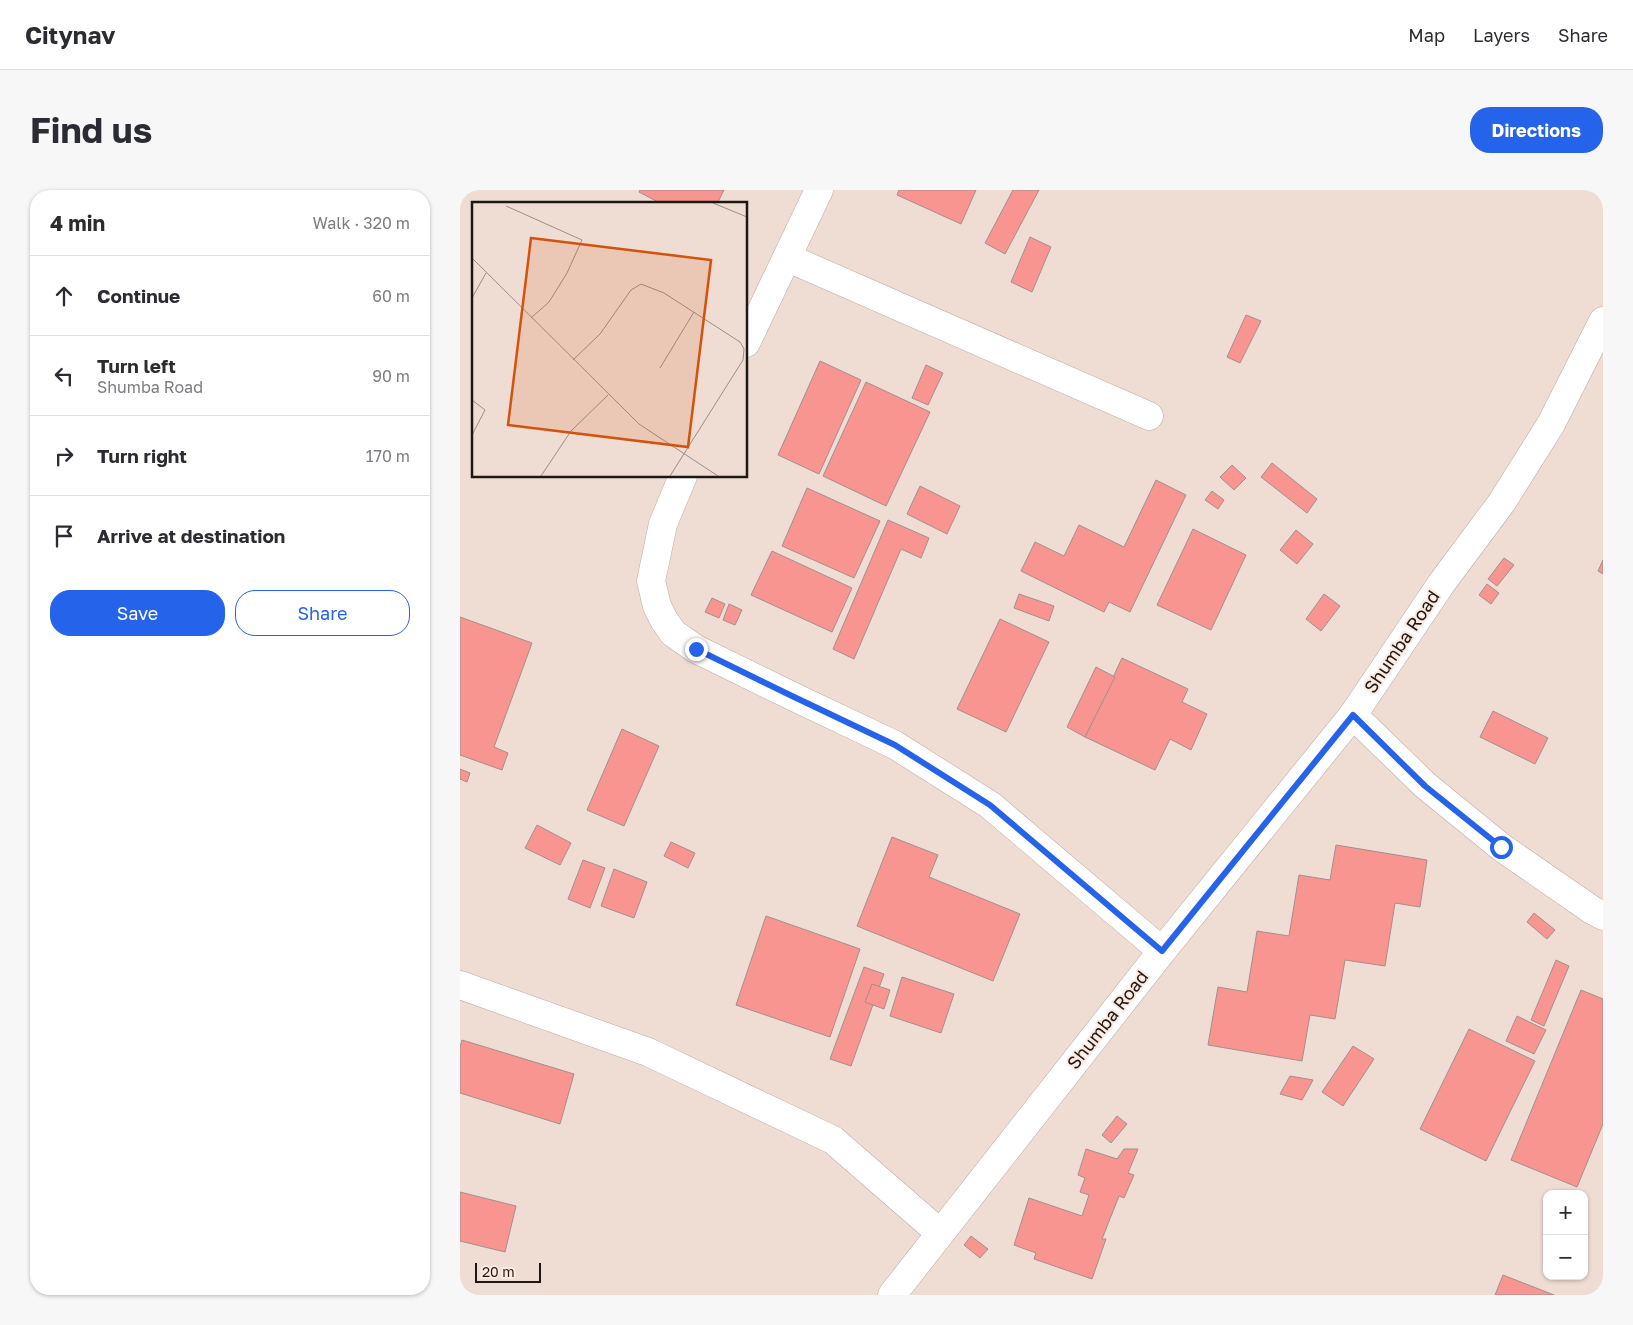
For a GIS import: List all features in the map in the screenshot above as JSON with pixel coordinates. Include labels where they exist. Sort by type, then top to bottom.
[{"type":"street","points":[[748,339],[819,190]]},
{"type":"street","points":[[788,258],[1149,416]]},
{"type":"street","name":"Shumba Road","points":[[892,1295],[1162,951],[1353,715],[1441,584],[1502,502],[1551,424],[1603,321]]},
{"type":"street","points":[[682,478],[663,524],[651,582],[657,606],[673,633],[696,649],[895,745],[990,805],[1162,951]]},
{"type":"street","points":[[1353,715],[1425,786],[1501,847],[1603,916]]},
{"type":"street","points":[[460,985],[648,1052],[833,1140],[940,1233]]},
{"type":"building","points":[[640,190],[724,190],[718,202],[658,202],[639,192]]},
{"type":"building","points":[[899,190],[976,190],[961,224],[897,195]]},
{"type":"building","points":[[1013,190],[1039,190],[1005,254],[985,243]]},
{"type":"building","points":[[1030,237],[1051,247],[1032,292],[1011,282]]},
{"type":"building","points":[[1246,315],[1261,321],[1240,363],[1227,357]]},
{"type":"building","points":[[820,361],[861,380],[819,474],[778,455]]},
{"type":"building","points":[[926,365],[943,373],[928,405],[912,398]]},
{"type":"building","points":[[866,382],[930,412],[886,506],[823,476]]},
{"type":"building","points":[[1272,463],[1317,499],[1307,513],[1261,477]]},
{"type":"building","points":[[1232,465],[1246,478],[1234,490],[1220,477]]},
{"type":"building","points":[[1156,480],[1186,495],[1130,612],[1109,602],[1104,612],[1021,571],[1035,542],[1064,556],[1079,525],[1124,547]]},
{"type":"building","points":[[920,486],[960,506],[947,534],[907,514]]},
{"type":"building","points":[[807,488],[880,521],[854,578],[782,546]]},
{"type":"building","points":[[1212,491],[1224,500],[1218,509],[1205,500]]},
{"type":"building","points":[[888,520],[929,538],[921,558],[901,549],[854,659],[833,649]]},
{"type":"building","points":[[1193,529],[1246,555],[1211,630],[1157,605]]},
{"type":"building","points":[[1296,530],[1313,544],[1297,564],[1280,550]]},
{"type":"building","points":[[772,551],[852,588],[832,632],[751,595]]},
{"type":"building","points":[[1504,558],[1514,565],[1497,586],[1488,579]]},
{"type":"building","points":[[1603,560],[1603,574],[1598,571]]},
{"type":"building","points":[[1487,584],[1499,593],[1491,604],[1479,595]]},
{"type":"building","points":[[1019,594],[1054,606],[1049,621],[1014,608]]},
{"type":"building","points":[[1324,594],[1340,606],[1321,631],[1306,619]]},
{"type":"building","points":[[712,598],[725,604],[719,618],[705,612]]},
{"type":"building","points":[[729,604],[742,610],[735,625],[723,620]]},
{"type":"building","points":[[460,617],[532,643],[494,747],[508,753],[502,770],[460,755]]},
{"type":"building","points":[[1000,619],[1049,642],[1006,732],[957,709]]},
{"type":"building","points":[[1122,658],[1188,689],[1182,702],[1207,714],[1191,750],[1170,739],[1155,770],[1085,737]]},
{"type":"building","points":[[1096,667],[1115,677],[1085,737],[1067,727]]},
{"type":"building","points":[[1493,711],[1548,738],[1535,764],[1480,737]]},
{"type":"building","points":[[622,729],[659,746],[624,826],[587,810]]},
{"type":"building","points":[[460,769],[470,773],[467,782],[460,779]]},
{"type":"building","points":[[537,825],[571,843],[560,865],[525,848]]},
{"type":"building","points":[[892,837],[938,855],[929,877],[1020,914],[993,981],[857,926]]},
{"type":"building","points":[[671,842],[695,853],[688,868],[664,856]]},
{"type":"building","points":[[1336,845],[1427,860],[1420,907],[1395,903],[1385,966],[1345,960],[1335,1019],[1310,1015],[1302,1061],[1208,1045],[1218,987],[1247,992],[1257,931],[1289,936],[1299,875],[1330,880]]},
{"type":"building","points":[[583,860],[605,868],[590,908],[568,899]]},
{"type":"building","points":[[614,869],[647,882],[634,918],[601,906]]},
{"type":"building","points":[[1534,913],[1555,930],[1547,939],[1527,922]]},
{"type":"building","points":[[766,916],[860,949],[830,1037],[736,1005]]},
{"type":"building","points":[[1556,960],[1569,966],[1544,1026],[1531,1020]]},
{"type":"building","points":[[864,967],[884,974],[851,1066],[830,1059]]},
{"type":"building","points":[[902,977],[954,994],[941,1033],[890,1016]]},
{"type":"building","points":[[872,984],[890,990],[884,1009],[865,1002]]},
{"type":"building","points":[[1581,990],[1603,999],[1603,1124],[1577,1187],[1511,1160]]},
{"type":"building","points":[[1517,1016],[1546,1030],[1534,1054],[1506,1041]]},
{"type":"building","points":[[1469,1029],[1535,1061],[1486,1161],[1420,1129]]},
{"type":"building","points":[[462,1040],[574,1074],[560,1124],[460,1093],[460,1047]]},
{"type":"building","points":[[1353,1046],[1374,1059],[1343,1106],[1322,1092]]},
{"type":"building","points":[[1290,1076],[1313,1080],[1302,1100],[1280,1094]]},
{"type":"building","points":[[1117,1116],[1127,1124],[1111,1143],[1102,1135]]},
{"type":"building","points":[[1086,1149],[1117,1159],[1124,1149],[1138,1149],[1128,1173],[1134,1175],[1124,1198],[1119,1196],[1102,1239],[1106,1239],[1092,1279],[1034,1259],[1036,1253],[1014,1245],[1029,1198],[1082,1216],[1089,1195],[1080,1192],[1085,1178],[1078,1175]]},
{"type":"building","points":[[460,1192],[516,1206],[505,1252],[460,1241]]},
{"type":"building","points":[[971,1236],[988,1249],[980,1258],[964,1245]]},
{"type":"building","points":[[1503,1275],[1554,1295],[1495,1295]]},
{"type":"route","points":[[696,649],[895,745],[990,805],[1162,951],[1353,715],[1425,786],[1501,847]]}]
